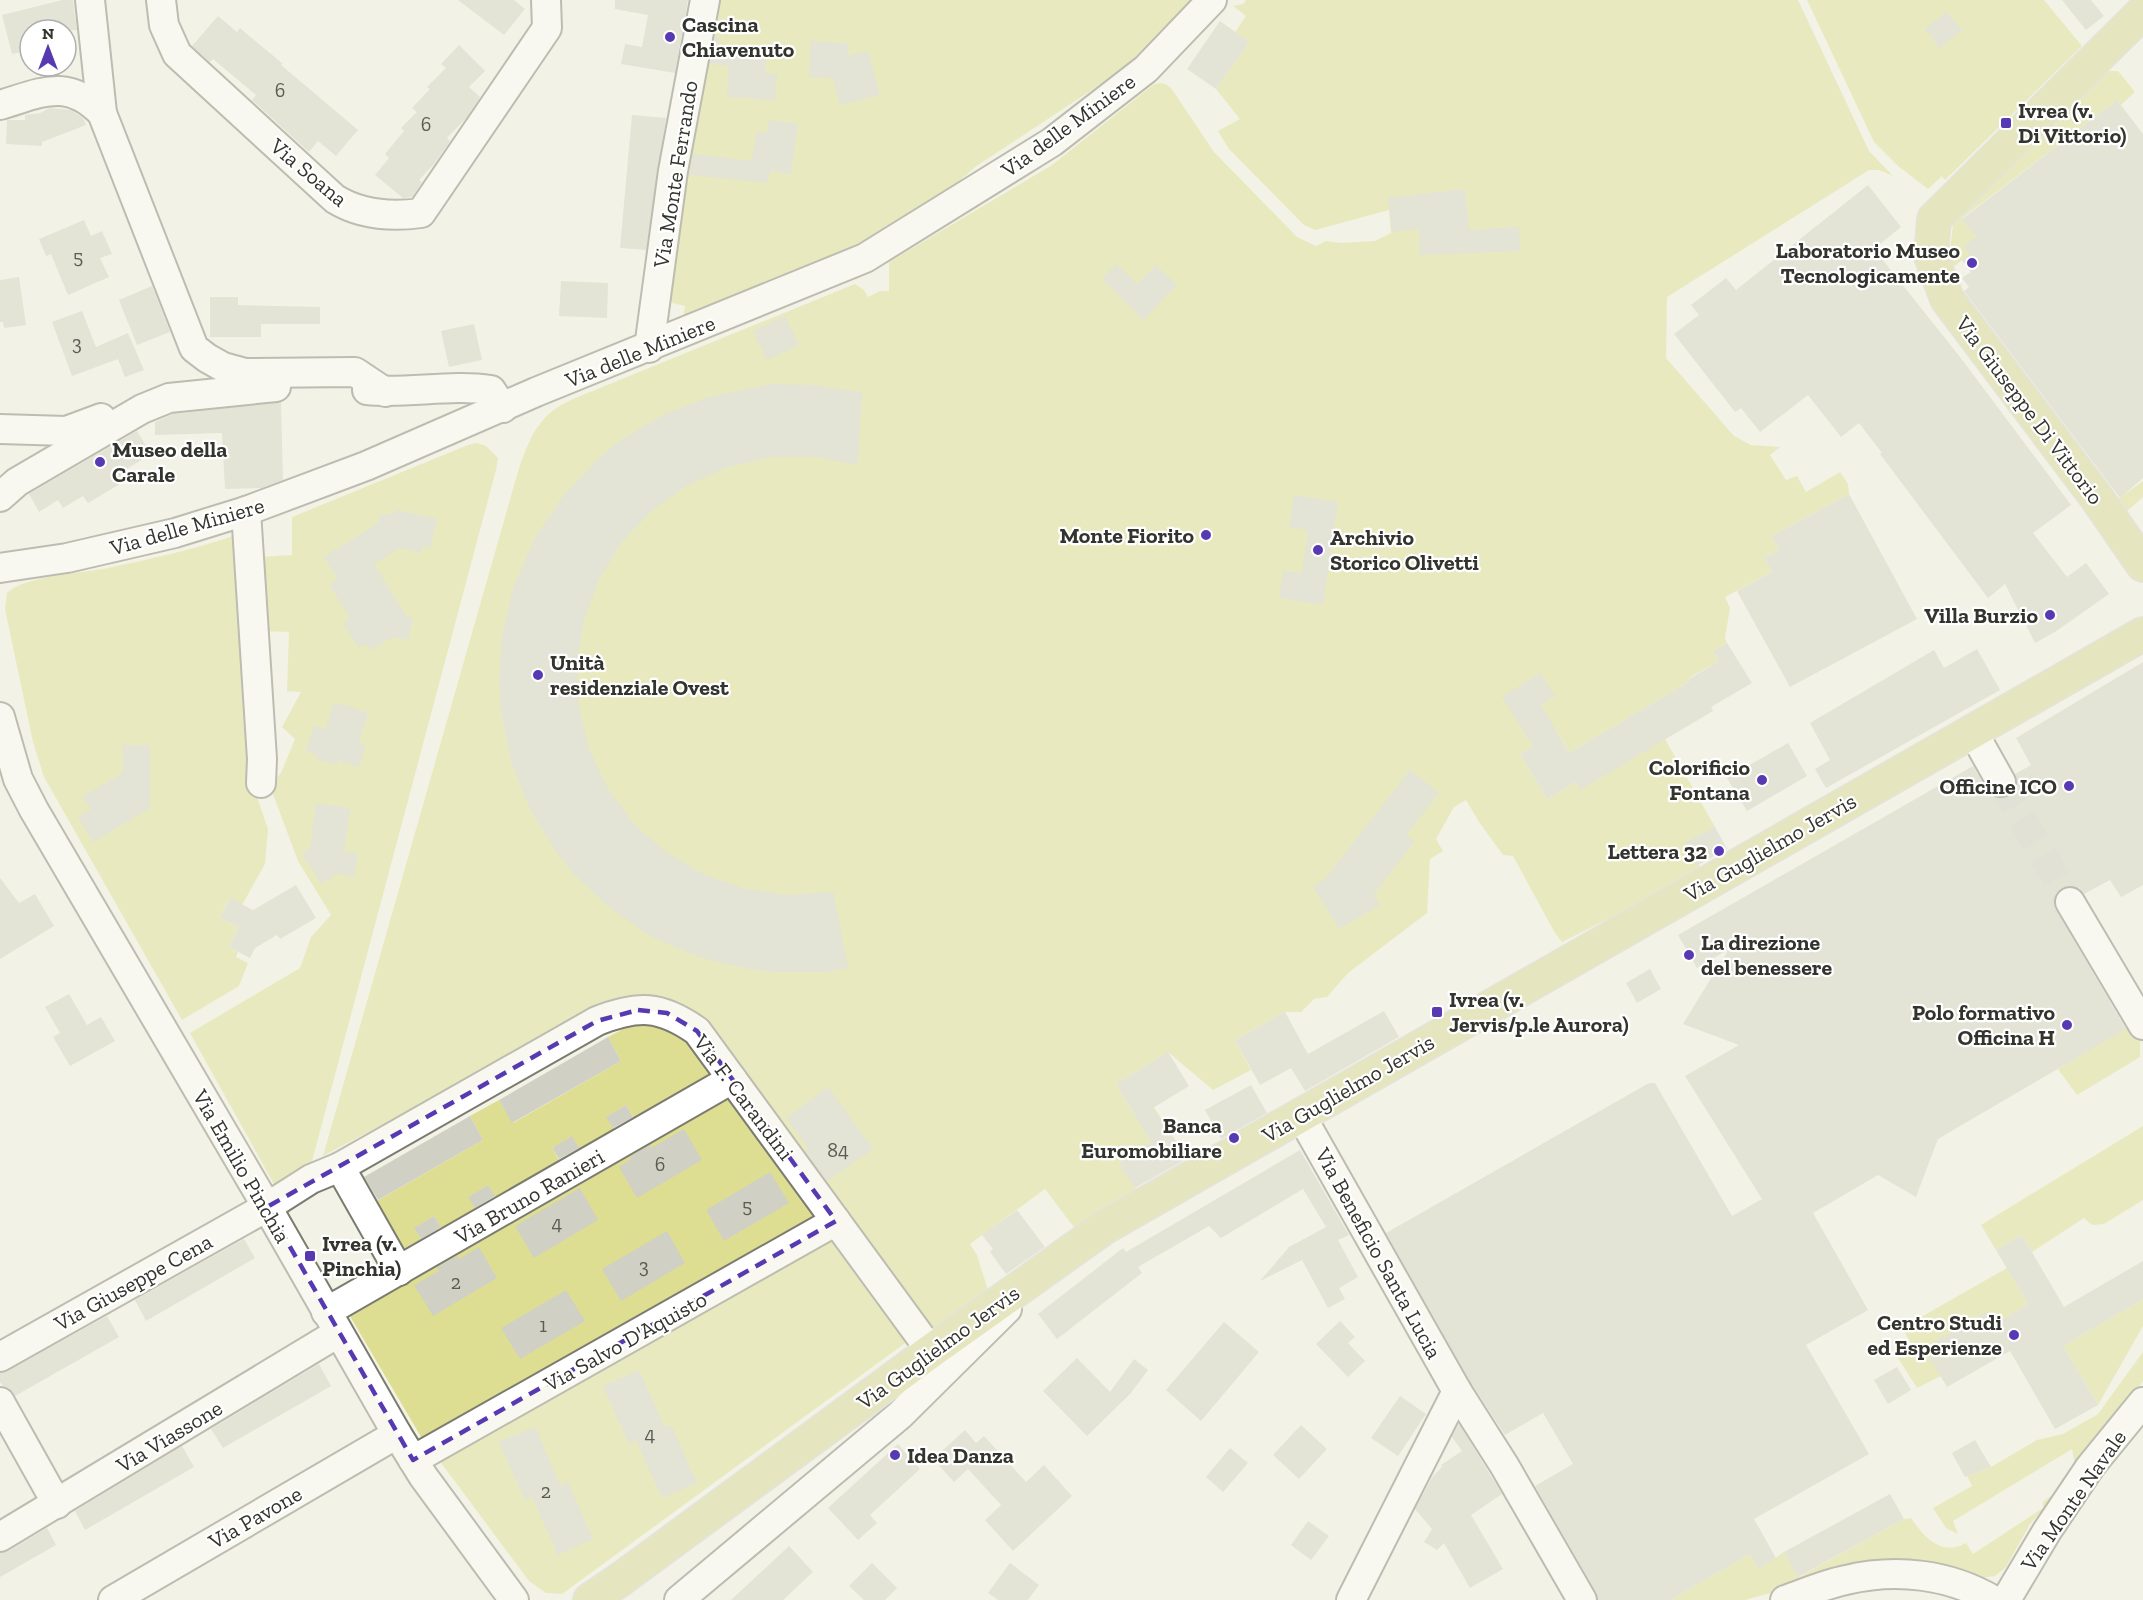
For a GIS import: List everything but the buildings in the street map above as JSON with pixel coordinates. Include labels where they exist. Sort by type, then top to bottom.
[{"type":"main road","name":"Via Giuseppe Di Vittorio","points":[[2143,12],[1934,219],[1931,255],[1947,299],[2096,496],[2143,565]]},
{"type":"main road","name":"Via Guglielmo Jervis","points":[[590,1600],[621,1580],[931,1351],[1106,1227],[2143,634]]},
{"type":"street","points":[[90,0],[102,113],[195,348],[223,367],[245,373],[355,372],[385,392]]},
{"type":"street","name":"Via Soana","points":[[161,0],[164,25],[177,54],[335,199],[349,207],[363,211],[394,215],[421,213],[547,28],[546,0]]},
{"type":"street","name":"Via Monte Ferrando","points":[[649,348],[673,171],[705,0]]},
{"type":"street","name":"Via delle Miniere","points":[[0,568],[67,558],[175,533],[246,511],[366,466],[536,392],[649,348],[865,258],[1052,142],[1146,69],[1212,0]]},
{"type":"street","points":[[0,105],[57,89],[81,96],[102,113]]},
{"type":"street","points":[[0,429],[66,432],[139,403],[304,385],[385,392],[470,387],[491,390],[503,408]]},
{"type":"street","points":[[0,497],[17,482],[142,409],[169,398]]},
{"type":"street","points":[[246,511],[262,759],[261,783]]},
{"type":"street","name":"Via Emilio Pinchia","points":[[0,717],[18,779],[34,810],[397,1434],[413,1460],[514,1600]]},
{"type":"street","points":[[1973,732],[2001,782]]},
{"type":"street","points":[[2070,902],[2143,1025]]},
{"type":"street","name":"Via F. Carandini","points":[[267,1207],[311,1179],[340,1167],[597,1021],[616,1014],[638,1010],[667,1013],[697,1031],[931,1351]]},
{"type":"street","name":"Via Bruno Ranieri","points":[[332,1322],[399,1271],[732,1079]]},
{"type":"street","name":"Via Beneficio Santa Lucia","points":[[1300,1114],[1457,1391],[1504,1465],[1582,1600]]},
{"type":"street","points":[[340,1167],[399,1271]]},
{"type":"street","name":"Via Giuseppe Cena","points":[[0,1357],[267,1207]]},
{"type":"street","name":"Via Salvo D'Aquisto","points":[[413,1460],[836,1221]]},
{"type":"street","points":[[679,1600],[900,1414],[1008,1308],[1011,1294]]},
{"type":"street","name":"Via Viassone","points":[[0,1537],[57,1504],[332,1322]]},
{"type":"street","points":[[1351,1600],[1457,1391]]},
{"type":"street","points":[[0,1402],[57,1504]]},
{"type":"street","name":"Via Monte Navale","points":[[2006,1600],[2047,1531],[2090,1467],[2143,1402]]},
{"type":"street","name":"Via Pavone","points":[[113,1600],[397,1434]]},
{"type":"street","points":[[1785,1600],[1846,1580],[1892,1573],[1931,1576],[1974,1589],[1993,1600]]},
{"type":"highlighted area","points":[[638,1010],[667,1013],[682,1020],[697,1031],[836,1221],[413,1460],[267,1207],[597,1021]]},
{"type":"shaded area","points":[[714,0],[1193,0],[1166,30],[1113,76],[975,167],[947,192],[852,247],[683,319],[685,306],[664,301]]},
{"type":"shaded area","points":[[1246,0],[1798,0],[1869,151],[1893,176],[1879,170],[1869,170],[1667,297],[1666,358],[1734,436],[1751,445],[1780,447],[1770,455],[1786,480],[1797,476],[1806,492],[1840,472],[1848,484],[1849,494],[1772,536],[1779,550],[1764,558],[1772,572],[1725,597],[1730,608],[1725,638],[1727,643],[1713,651],[1719,661],[1689,678],[1690,681],[1569,753],[1557,732],[1520,754],[1547,799],[1576,782],[1580,789],[1665,739],[1715,827],[1687,842],[1700,867],[1614,916],[1562,942],[1513,856],[1503,855],[1466,800],[1454,807],[1436,839],[1443,851],[1430,859],[1427,913],[1348,973],[1327,997],[1314,999],[1301,1012],[1285,1012],[1235,1040],[1251,1070],[1213,1090],[1168,1052],[1116,1084],[1136,1117],[1154,1107],[1168,1130],[1119,1164],[1138,1192],[1076,1230],[1045,1189],[970,1244],[977,1255],[988,1290],[931,1331],[701,1023],[639,996],[624,997],[609,1004],[323,1156],[519,468],[532,436],[544,419],[552,411],[573,399],[855,284],[864,290],[868,297],[880,291],[889,291],[889,262],[1052,165],[1153,85],[1165,84],[1171,88],[1214,152],[1297,237],[1316,246],[1326,241],[1341,243],[1375,241],[1391,233],[1389,210],[1315,230],[1304,225],[1229,149],[1218,131],[1240,119],[1216,89],[1249,42],[1235,32],[1246,16],[1233,6],[1243,4]]},
{"type":"shaded area","points":[[1807,0],[2044,0],[2082,46],[1945,180],[1942,176],[1928,189],[1898,166],[1874,142]]},
{"type":"shaded area","points":[[2107,71],[2118,71],[2135,92],[2121,105],[2117,100],[1962,218],[1976,237],[1970,254],[1952,268],[1950,252],[1954,215]]},
{"type":"shaded area","points":[[477,443],[486,446],[498,458],[496,470],[311,1165],[275,1186],[190,1033],[300,968],[311,937],[331,915],[298,861],[270,786],[281,773],[295,739],[282,727],[301,692],[287,691],[289,632],[261,631],[258,557],[292,555],[292,517]]},
{"type":"shaded area","points":[[2143,481],[2143,497],[2127,511],[2118,499]]},
{"type":"shaded area","points":[[233,536],[238,543],[242,676],[253,733],[246,765],[268,829],[265,864],[242,905],[229,899],[220,918],[239,927],[229,947],[238,952],[236,957],[248,963],[239,986],[182,1020],[44,777],[33,742],[5,609],[7,593],[26,583],[139,561]]},
{"type":"shaded area","points":[[639,1021],[649,1021],[685,1036],[716,1075],[636,1122],[626,1105],[607,1117],[616,1133],[582,1153],[572,1137],[552,1148],[562,1165],[498,1202],[488,1185],[469,1197],[478,1213],[444,1233],[434,1216],[415,1228],[424,1245],[400,1258],[375,1202],[483,1140],[470,1116],[499,1100],[513,1123],[621,1061],[608,1037]]},
{"type":"shaded area","points":[[2126,1028],[2140,1038],[2140,1057],[2077,1095],[2058,1069]]},
{"type":"shaded area","points":[[725,1092],[814,1216],[424,1442],[347,1311]]},
{"type":"shaded area","points":[[2143,1126],[2143,1200],[2104,1224],[2092,1225],[2084,1218],[2032,1252],[2022,1235],[1996,1250],[1981,1225]]},
{"type":"shaded area","points":[[831,1236],[908,1341],[562,1594],[546,1593],[529,1581],[439,1460]]},
{"type":"shaded area","points":[[2007,1268],[2028,1304],[1993,1325],[1986,1313],[1941,1376],[1917,1388],[1898,1358],[1914,1348],[1902,1328]]},
{"type":"shaded area","points":[[2143,1299],[2143,1326],[2098,1405],[2063,1346]]},
{"type":"shaded area","points":[[2143,1352],[2143,1381],[2075,1466],[2072,1449],[1953,1521],[1958,1534],[1946,1528],[1933,1508],[1972,1486],[1967,1476],[1991,1467],[2037,1440],[2063,1434],[2098,1414]]},
{"type":"shaded area","points":[[2066,1484],[2030,1524],[2006,1567],[1995,1576],[1980,1578],[1845,1572],[1745,1600],[1670,1600],[1750,1554],[1759,1569],[1784,1552],[1799,1577],[1904,1519],[1911,1518],[1934,1543],[1949,1548],[1966,1543],[1973,1554],[2043,1508],[2043,1502]]},
{"type":"tunnel","points":[[2001,782],[2070,902]]},
{"type":"place","name":"Cascina Chiavenuto","points":[[670,37]]},
{"type":"place","name":"Ivrea (v. Di Vittorio)","points":[[2006,123]]},
{"type":"place","name":"Laboratorio Museo Tecnologicamente","points":[[1972,263]]},
{"type":"place","name":"Museo della Carale","points":[[100,462]]},
{"type":"place","name":"Monte Fiorito","points":[[1206,535]]},
{"type":"place","name":"Archivio Storico Olivetti","points":[[1318,550]]},
{"type":"place","name":"Villa Burzio","points":[[2050,615]]},
{"type":"place","name":"Unità residenziale Ovest","points":[[538,675]]},
{"type":"place","name":"Colorificio Fontana","points":[[1762,780]]},
{"type":"place","name":"Officine ICO","points":[[2069,786]]},
{"type":"place","name":"Lettera 32","points":[[1719,851]]},
{"type":"place","name":"La direzione del benessere","points":[[1689,955]]},
{"type":"place","name":"Ivrea (v. Jervis/p.le Aurora)","points":[[1437,1012]]},
{"type":"place","name":"Polo formativo Officina H","points":[[2067,1025]]},
{"type":"place","name":"Banca Euromobiliare","points":[[1234,1138]]},
{"type":"place","name":"Ivrea (v. Pinchia)","points":[[310,1256]]},
{"type":"place","name":"Centro Studi ed Esperienze","points":[[2014,1335]]},
{"type":"place","name":"Idea Danza","points":[[895,1455]]}]
